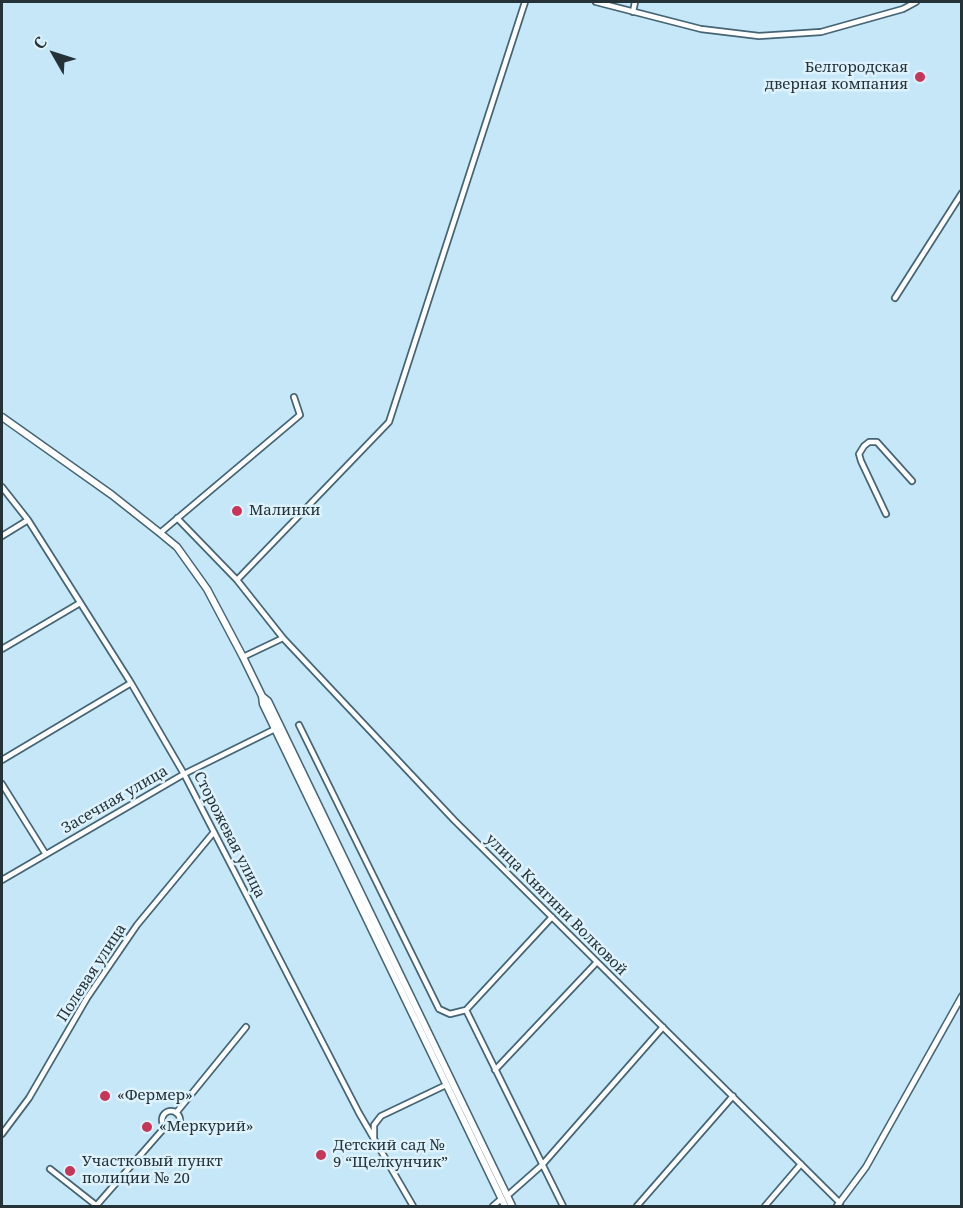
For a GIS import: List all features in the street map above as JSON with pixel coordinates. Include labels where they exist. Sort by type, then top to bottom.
[{"type":"main road","points":[[2,417],[112,495],[177,547],[207,589],[262,696],[263,704],[446,1085],[504,1198],[512,1206]]},
{"type":"main road","points":[[262,696],[268,701],[504,1198],[505,1206]]},
{"type":"street","points":[[237,580],[389,422],[525,2]]},
{"type":"street","points":[[596,2],[701,29],[759,36],[821,32],[903,9],[916,2]]},
{"type":"street","points":[[633,12],[635,2]]},
{"type":"street","points":[[895,298],[962,193]]},
{"type":"street","points":[[160,533],[300,415],[294,397]]},
{"type":"street","points":[[886,514],[861,461],[860,454],[864,446],[869,442],[877,442],[912,481]]},
{"type":"street","name":"Сторожевая улица","points":[[2,487],[28,520],[81,603],[184,774],[374,1141],[413,1206]]},
{"type":"street","name":"улица Княгини Волковой","points":[[177,518],[237,580],[283,638],[454,820],[801,1164],[838,1205]]},
{"type":"street","points":[[2,536],[28,520]]},
{"type":"street","points":[[2,649],[81,603]]},
{"type":"street","points":[[243,657],[283,638]]},
{"type":"street","points":[[2,760],[131,683]]},
{"type":"street","points":[[299,725],[439,1009],[450,1014],[466,1010],[552,917]]},
{"type":"street","name":"Засечная улица","points":[[2,880],[184,774],[275,729]]},
{"type":"street","points":[[2,784],[45,854]]},
{"type":"street","name":"Полевая улица","points":[[2,1134],[29,1098],[87,998],[123,944],[147,911],[214,832]]},
{"type":"street","points":[[495,1070],[597,962]]},
{"type":"street","points":[[838,1205],[866,1167],[962,996]]},
{"type":"street","points":[[466,1010],[563,1206]]},
{"type":"street","points":[[176,1113],[246,1027]]},
{"type":"street","points":[[493,1206],[542,1165],[663,1027]]},
{"type":"street","points":[[374,1141],[374,1125],[381,1116],[446,1085]]},
{"type":"street","points":[[637,1206],[733,1096]]},
{"type":"street","points":[[171,1111],[176,1113],[179,1118],[177,1126],[170,1129],[165,1127],[162,1119],[164,1114],[171,1111]]},
{"type":"street","points":[[50,1169],[96,1206],[165,1127]]},
{"type":"street","points":[[765,1206],[801,1164]]},
{"type":"place","name":"Белгородская дверная компания","points":[[920,77]]},
{"type":"place","name":"Малинки","points":[[237,511]]},
{"type":"place","name":"«Фермер»","points":[[105,1096]]},
{"type":"place","name":"«Меркурий»","points":[[147,1127]]},
{"type":"place","name":"Детский сад № 9 “Щелкунчик”","points":[[321,1155]]},
{"type":"place","name":"Участковый пункт полиции № 20","points":[[70,1171]]}]
